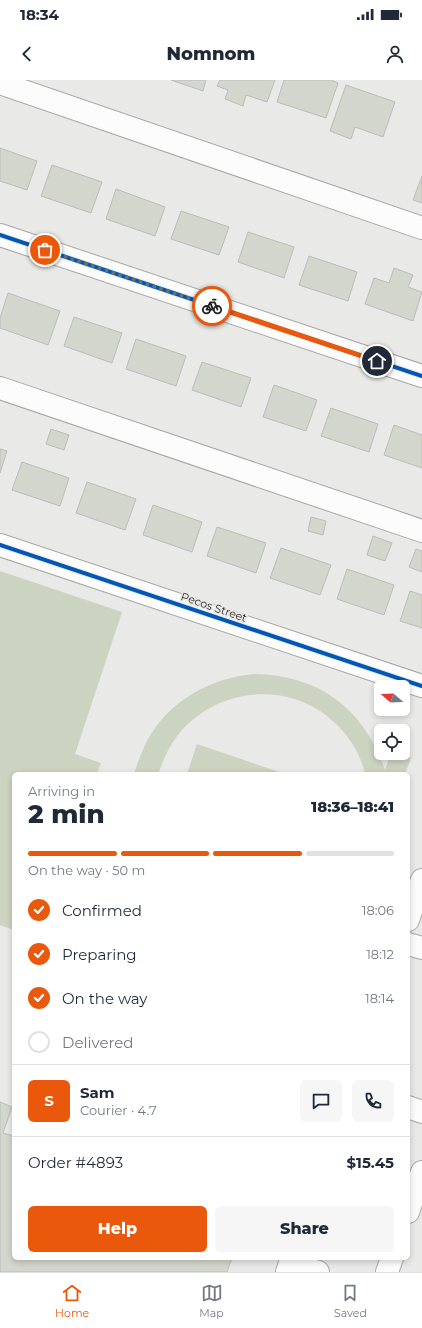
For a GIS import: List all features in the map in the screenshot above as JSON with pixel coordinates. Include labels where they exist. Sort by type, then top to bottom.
[{"type":"street","points":[[0,83],[422,228]]},
{"type":"street","points":[[0,235],[422,376]]},
{"type":"street","points":[[0,388],[422,532]]},
{"type":"street","name":"Pecos Street","points":[[0,544],[422,686]]},
{"type":"street","points":[[410,914],[422,880]]},
{"type":"street","points":[[410,945],[422,948]]},
{"type":"street","points":[[410,1108],[422,1112]]},
{"type":"street","points":[[410,1206],[422,1172]]},
{"type":"street","points":[[387,1272],[391,1260]]},
{"type":"street","points":[[290,1264],[318,1272]]},
{"type":"green space","points":[[0,571],[122,612],[75,754],[101,763],[98,772],[12,772],[12,929],[0,925]]},
{"type":"green space","points":[[254,674],[278,676],[299,681],[319,689],[352,713],[365,729],[374,745],[374,760],[381,760],[385,770],[389,760],[410,760],[411,758],[406,772],[364,772],[356,749],[340,728],[327,716],[309,705],[289,697],[269,694],[248,695],[228,700],[209,708],[192,720],[177,736],[166,754],[159,772],[135,772],[148,739],[157,725],[168,713],[193,693],[222,680]]},
{"type":"green space","points":[[197,744],[279,772],[188,772]]},
{"type":"building","points":[[171,80],[206,80],[203,91]]},
{"type":"building","points":[[220,80],[275,80],[267,102],[246,95],[243,106],[225,99],[228,90],[217,86]]},
{"type":"building","points":[[284,80],[331,80],[338,83],[326,118],[277,102]]},
{"type":"building","points":[[346,85],[395,102],[383,137],[355,127],[351,139],[330,131]]},
{"type":"building","points":[[0,148],[37,161],[27,190],[0,181]]},
{"type":"building","points":[[52,165],[102,182],[91,213],[41,196]]},
{"type":"building","points":[[422,176],[422,203],[413,200]]},
{"type":"building","points":[[116,189],[165,207],[155,236],[106,219]]},
{"type":"building","points":[[181,211],[229,227],[219,255],[171,239]]},
{"type":"building","points":[[248,232],[294,247],[284,278],[238,262]]},
{"type":"building","points":[[309,256],[357,272],[348,301],[299,285]]},
{"type":"building","points":[[394,268],[413,275],[408,287],[422,292],[413,321],[365,304],[374,278],[389,283]]},
{"type":"building","points":[[8,293],[60,311],[48,345],[0,328],[0,318]]},
{"type":"building","points":[[74,317],[122,333],[112,363],[64,346]]},
{"type":"building","points":[[136,339],[186,356],[176,386],[126,369]]},
{"type":"building","points":[[202,362],[251,378],[241,407],[192,390]]},
{"type":"building","points":[[274,385],[317,400],[306,431],[263,417]]},
{"type":"building","points":[[331,408],[378,424],[369,452],[321,436]]},
{"type":"building","points":[[394,425],[422,435],[422,468],[384,455]]},
{"type":"building","points":[[51,429],[69,435],[64,450],[46,444]]},
{"type":"building","points":[[0,449],[7,451],[0,473]]},
{"type":"building","points":[[22,462],[69,478],[60,506],[12,490]]},
{"type":"building","points":[[87,482],[136,499],[125,530],[76,513]]},
{"type":"building","points":[[153,505],[202,522],[192,552],[143,535]]},
{"type":"building","points":[[311,517],[326,521],[323,535],[308,531]]},
{"type":"building","points":[[217,527],[266,543],[256,573],[207,556]]},
{"type":"building","points":[[373,536],[392,543],[385,561],[367,555]]},
{"type":"building","points":[[281,548],[331,565],[320,595],[270,578]]},
{"type":"building","points":[[416,549],[422,551],[422,572],[409,567]]},
{"type":"building","points":[[347,569],[394,585],[384,615],[337,599]]},
{"type":"building","points":[[410,591],[422,595],[422,628],[400,621]]},
{"type":"building","points":[[0,1102],[12,1107],[3,1133],[12,1135],[12,1260],[231,1260],[227,1272],[0,1272]]},
{"type":"cycle path","points":[[0,235],[422,376]]},
{"type":"cycle path","points":[[0,545],[422,686]]},
{"type":"way so far","points":[[45,250],[212,306]]},
{"type":"route","points":[[212,306],[377,361]]}]
